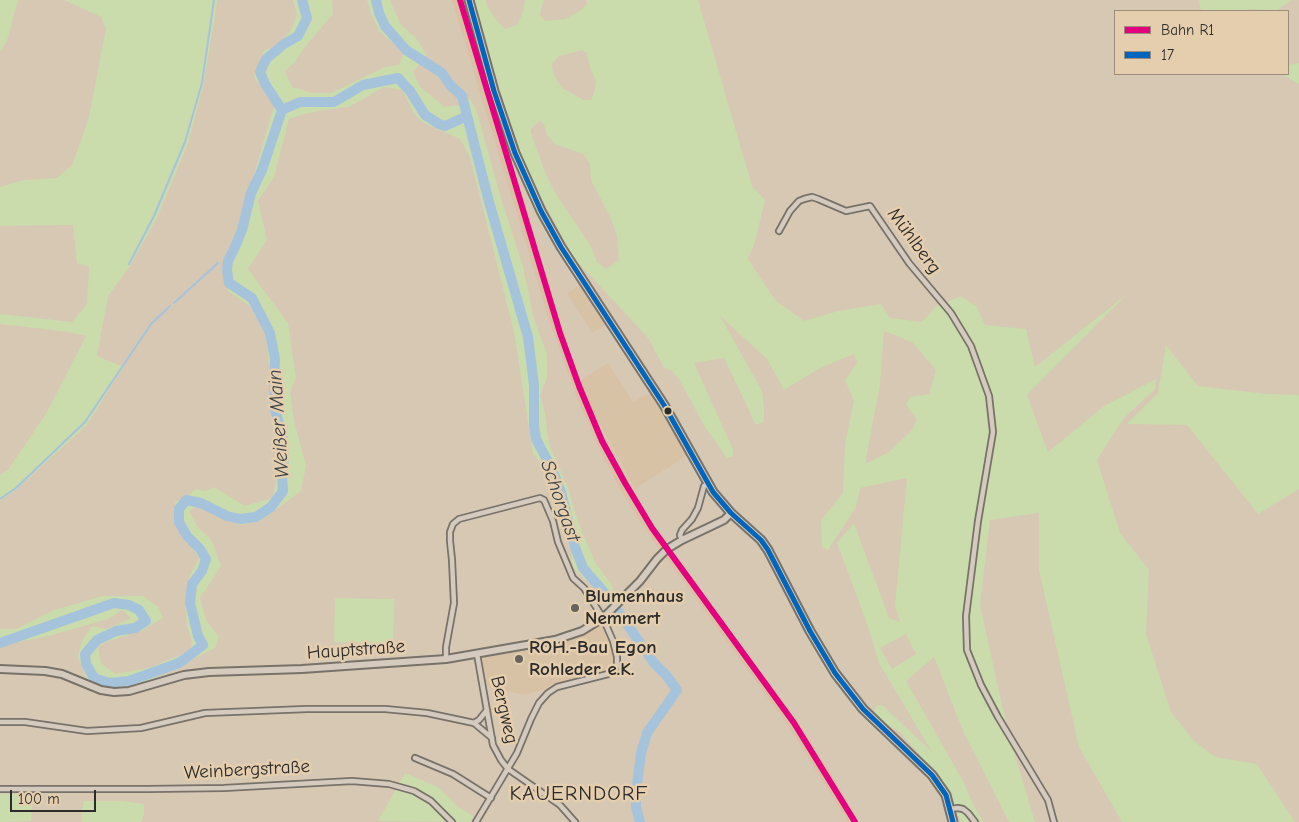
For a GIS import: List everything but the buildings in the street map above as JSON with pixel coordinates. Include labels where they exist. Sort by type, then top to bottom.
[{"type":"main road","points":[[469,0],[494,91],[515,153],[541,211],[582,281],[664,405],[708,484],[721,502],[752,531],[768,550],[822,653],[835,673],[863,709],[932,775],[946,795],[953,822]]},
{"type":"main road","name":"Hauptstraße","points":[[0,669],[45,671],[62,674],[101,690],[114,692],[130,691],[184,675],[209,672],[302,669],[446,659],[555,640],[582,631],[603,618],[626,596],[664,552],[682,540],[724,520],[731,513]]},
{"type":"street","name":"Mühlberg","points":[[779,231],[790,211],[799,201],[804,199],[818,199],[846,211],[870,206],[909,263],[950,313],[971,346],[989,396],[993,432],[978,521],[966,616],[967,650],[981,685],[1048,800],[1054,822]]},
{"type":"street","name":"Hauptstraße","points":[[682,540],[680,535],[682,530],[692,519],[698,508],[703,490],[708,484]]},
{"type":"street","points":[[446,659],[446,647],[454,603],[450,532],[453,524],[459,519],[540,498],[544,500],[553,522],[558,542],[573,578],[584,588],[603,618],[613,640],[617,666],[614,671],[588,680],[557,687],[548,693],[535,711],[508,769],[560,805],[575,822]]},
{"type":"street","name":"Bergweg","points":[[476,822],[508,769],[493,745],[477,654]]},
{"type":"street","points":[[0,722],[25,722],[87,731],[141,728],[205,713],[385,708],[427,713],[474,723],[492,738]]},
{"type":"street","points":[[474,723],[479,720],[486,710]]},
{"type":"street","points":[[415,758],[453,774],[491,798]]},
{"type":"street","name":"Weinbergstraße","points":[[0,789],[224,788],[352,781],[389,784],[414,791],[425,798],[452,822]]},
{"type":"street","points":[[950,810],[963,809],[975,822]]},
{"type":"shaded area","points":[[452,0],[463,0],[558,315],[580,380],[608,363],[633,402],[651,392],[689,454],[635,489],[592,410],[601,430],[647,515],[689,575],[797,720],[859,822],[848,822],[789,727],[647,532],[625,498],[602,455],[577,398],[551,327]]},
{"type":"shaded area","points":[[580,285],[606,325],[592,333],[567,293]]},
{"type":"shaded area","points":[[603,621],[616,662],[614,668],[609,672],[524,695],[485,686],[481,664],[486,656],[553,643]]},
{"type":"green space","points":[[0,0],[18,0],[7,41],[0,51]]},
{"type":"green space","points":[[64,0],[217,0],[217,3],[204,83],[188,144],[157,218],[130,266],[108,296],[97,356],[123,367],[87,425],[17,489],[0,501],[0,475],[8,470],[47,412],[86,336],[69,332],[0,324],[0,314],[72,322],[87,304],[89,267],[77,263],[73,225],[0,226],[0,187],[24,180],[57,178],[72,165],[88,121],[106,29],[101,17]]},
{"type":"green space","points":[[293,0],[332,0],[333,14],[294,63],[285,71],[292,87],[313,93],[331,93],[385,67],[399,65],[404,53],[379,31],[367,0],[390,0],[401,25],[416,38],[427,55],[413,72],[420,87],[445,107],[460,105],[470,99],[476,109],[523,267],[534,319],[547,354],[547,378],[540,395],[545,413],[549,444],[568,488],[584,536],[596,564],[612,585],[617,603],[611,609],[607,600],[573,568],[570,542],[561,516],[561,504],[552,476],[533,454],[514,332],[470,157],[460,139],[422,122],[414,113],[402,90],[384,87],[349,107],[323,110],[289,119],[274,177],[258,201],[267,240],[248,269],[288,323],[296,378],[290,392],[294,421],[306,466],[301,491],[262,520],[242,525],[197,506],[189,511],[197,526],[212,541],[221,566],[200,598],[206,620],[219,637],[215,648],[143,684],[113,689],[90,688],[78,657],[81,643],[92,626],[106,629],[131,618],[122,610],[108,619],[49,636],[11,643],[0,648],[0,629],[16,629],[54,610],[103,596],[143,596],[158,607],[163,618],[143,630],[106,642],[98,647],[101,663],[115,674],[149,668],[190,651],[192,641],[187,627],[185,603],[189,577],[199,558],[176,524],[175,502],[195,489],[205,491],[214,487],[245,506],[272,498],[280,450],[272,424],[269,400],[269,367],[266,335],[251,307],[228,291],[223,269],[242,215],[274,106],[254,77],[264,50],[277,45],[290,32],[297,15]]},
{"type":"green space","points":[[474,0],[486,0],[487,6],[505,29],[517,25],[523,12],[525,0],[544,0],[540,14],[545,21],[565,19],[578,12],[587,4],[587,0],[698,0],[752,186],[765,200],[755,242],[748,259],[775,300],[804,321],[838,311],[881,304],[890,318],[922,322],[935,307],[961,296],[976,306],[985,325],[1026,329],[1035,367],[1126,295],[1027,395],[1048,452],[1104,406],[1156,379],[1155,389],[1124,418],[1097,460],[1120,533],[1149,570],[1146,634],[1171,712],[1195,742],[1216,757],[1257,764],[1295,822],[1122,822],[1079,747],[1039,570],[1039,513],[990,520],[980,605],[1008,732],[1035,822],[1009,822],[963,731],[934,657],[906,681],[963,781],[983,822],[961,822],[945,785],[901,733],[874,716],[876,706],[882,705],[932,752],[879,663],[869,629],[837,543],[854,523],[889,618],[900,622],[895,606],[907,478],[860,488],[856,507],[828,550],[822,547],[821,520],[843,493],[845,444],[854,401],[845,380],[857,363],[854,354],[818,369],[784,390],[767,359],[720,316],[762,391],[764,408],[764,422],[756,425],[724,358],[694,363],[733,449],[733,456],[727,458],[705,427],[679,379],[672,371],[664,368],[649,339],[573,257],[527,171],[504,103]],"holes":[[[582,50],[587,53],[590,68],[596,81],[591,100],[584,100],[562,88],[553,74],[552,64],[559,56]],[[540,120],[544,125],[547,135],[555,144],[583,154],[590,164],[591,180],[611,219],[617,236],[619,260],[606,269],[597,262],[590,245],[559,199],[546,175],[530,130]],[[884,331],[913,343],[936,370],[929,394],[910,397],[906,405],[917,420],[911,431],[889,452],[865,464],[880,384]],[[906,634],[916,654],[892,669],[880,648]]]},
{"type":"green space","points":[[1199,0],[1292,0],[1277,10],[1201,10]]},
{"type":"green space","points":[[1299,63],[1299,84],[1283,75],[1289,75],[1289,65]]},
{"type":"green space","points":[[1166,345],[1198,386],[1267,394],[1299,395],[1299,489],[1258,514],[1187,425],[1127,424],[1158,393]]},
{"type":"green space","points":[[335,598],[394,599],[393,643],[334,642]]},
{"type":"green space","points":[[405,773],[438,787],[458,807],[473,816],[470,822],[378,821]]},
{"type":"green space","points":[[0,794],[33,794],[31,821],[0,822]]},
{"type":"green space","points":[[84,801],[123,801],[144,804],[144,815],[141,822],[82,822],[81,814]]},
{"type":"waterway","points":[[129,264],[154,216],[185,142],[202,83],[214,0]]},
{"type":"waterway","name":"Weißer Main","points":[[0,643],[114,603],[129,605],[139,610],[146,621],[135,628],[116,631],[97,640],[85,654],[86,664],[94,678],[109,683],[129,681],[179,663],[203,645],[198,636],[190,603],[192,584],[202,571],[206,559],[200,549],[187,536],[179,522],[179,509],[186,500],[201,503],[227,516],[240,519],[256,517],[271,507],[283,491],[284,458],[282,434],[275,410],[275,359],[270,333],[252,298],[229,283],[227,270],[228,261],[242,230],[251,193],[262,170],[282,110],[265,84],[260,72],[266,59],[284,44],[298,36],[307,18],[302,0]]},
{"type":"waterway","name":"Schorgast","points":[[376,0],[385,26],[406,50],[442,73],[450,85],[462,96],[489,202],[528,337],[534,385],[536,439],[553,471],[561,492],[575,547],[583,568],[609,598],[654,663],[677,690],[647,733],[641,753],[636,793],[636,807],[640,822]]},
{"type":"waterway","name":"Schorgast","points":[[282,110],[300,102],[334,102],[363,85],[398,78],[410,91],[425,115],[439,124],[445,126],[467,116]]},
{"type":"waterway","points":[[174,303],[218,263]]},
{"type":"waterway","points":[[0,499],[16,488],[85,422],[151,324],[170,306]]},
{"type":"rail line","name":"R1","points":[[460,0],[560,333],[579,386],[602,441],[652,528],[794,723],[855,822]]},
{"type":"transit line","name":"17","points":[[469,0],[494,91],[515,153],[541,211],[561,247],[664,405],[713,492],[731,513],[761,540],[768,550],[810,631],[835,673],[863,709],[932,775],[946,795],[953,822]]},
{"type":"place","name":"Blumenhaus Nemmert","points":[[575,608]]},
{"type":"place","name":"ROH.-Bau Egon Rohleder e.K.","points":[[519,659]]},
{"type":"district","name":"KAUERNDORF","points":[[579,794]]}]
